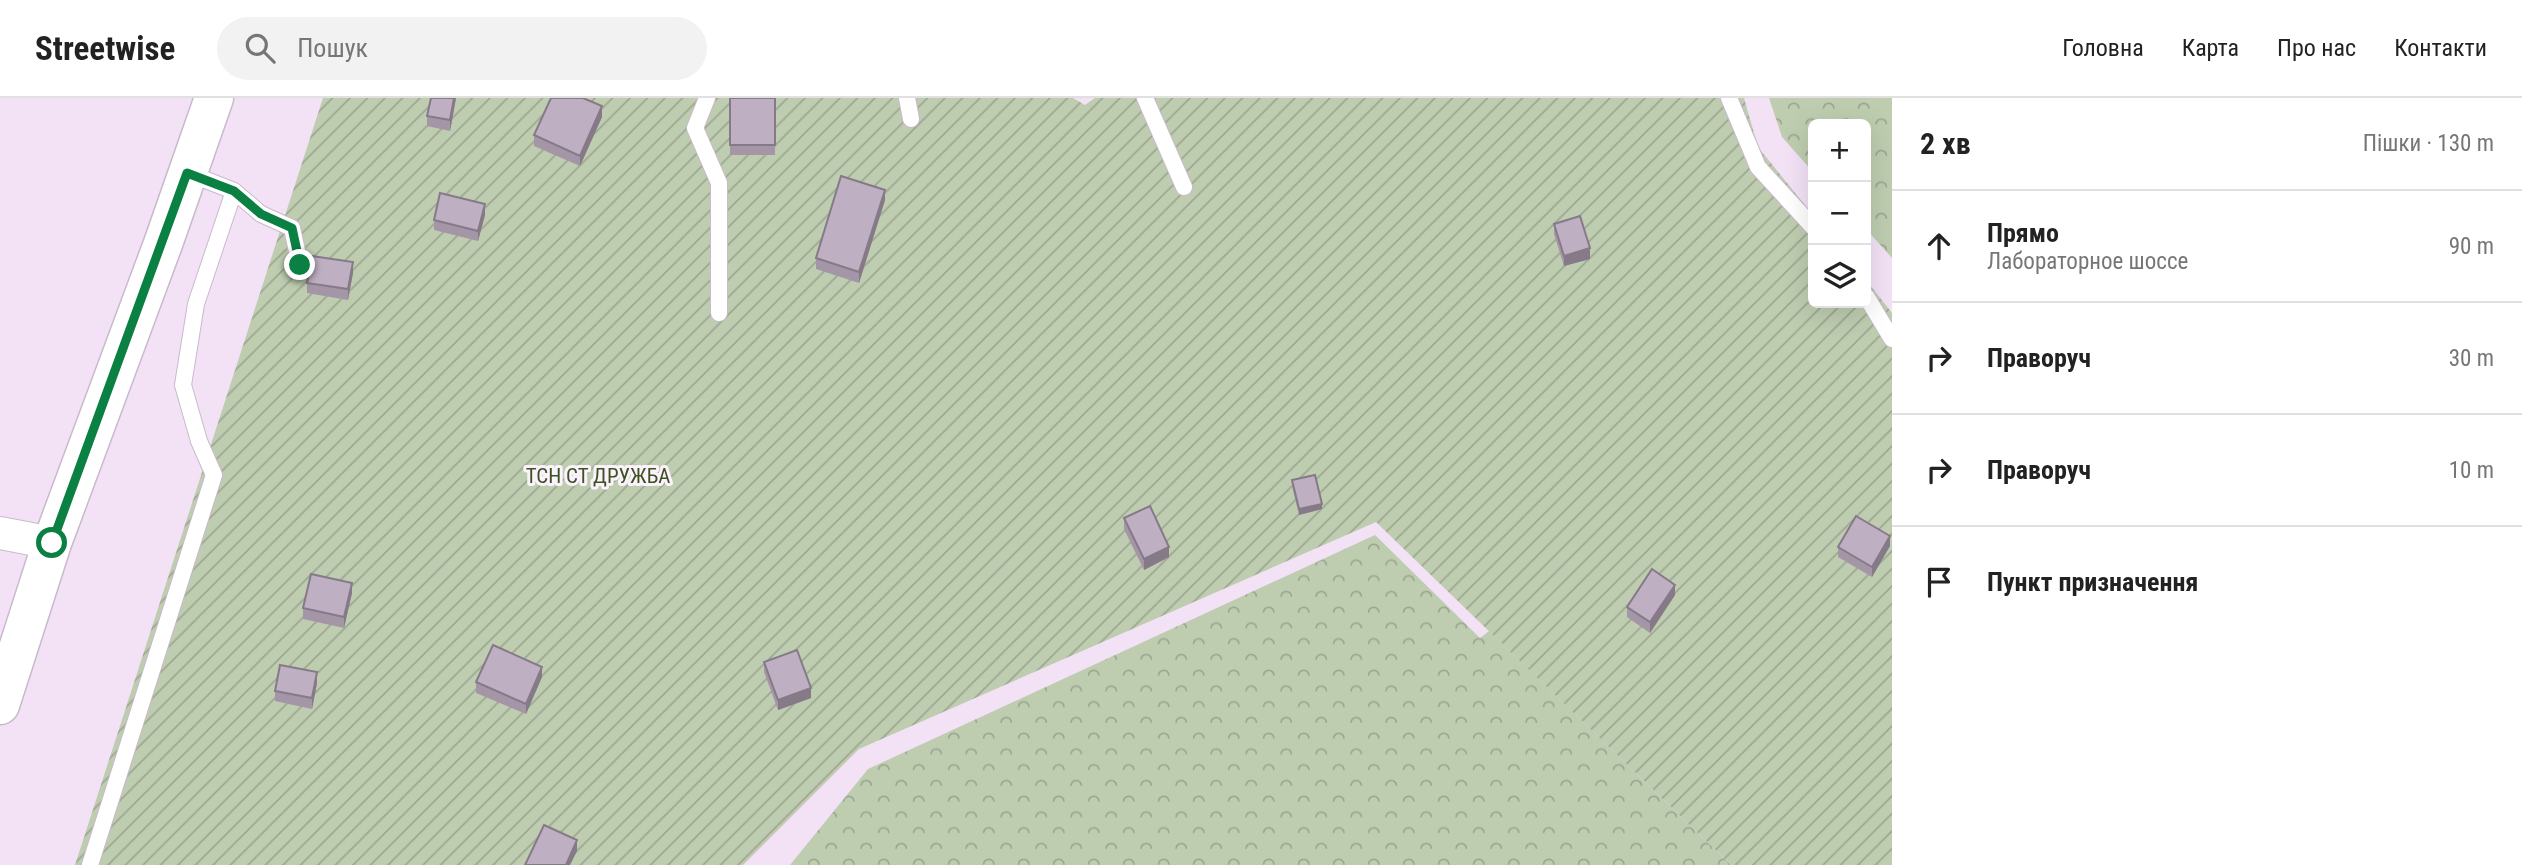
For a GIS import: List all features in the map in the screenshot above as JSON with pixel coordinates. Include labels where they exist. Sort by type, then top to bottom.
[{"type":"main road","points":[[0,705],[52,543],[214,98]]},
{"type":"street","points":[[0,533],[52,543]]},
{"type":"lane","points":[[707,98],[695,128],[719,183],[719,313]]},
{"type":"lane","points":[[907,98],[911,119]]},
{"type":"lane","points":[[1145,98],[1184,187]]},
{"type":"lane","points":[[1729,98],[1758,167],[1808,222]]},
{"type":"lane","points":[[187,173],[234,191],[261,214],[292,228],[300,265]]},
{"type":"lane","points":[[90,865],[214,475],[199,441],[183,385],[196,304],[234,191]]},
{"type":"lane","points":[[1871,304],[1892,339]]},
{"type":"green space","name":"ТСН СТ ДРУЖБА","points":[[323,98],[1073,98],[1085,105],[1095,98],[1744,98],[1758,147],[1808,209],[1808,308],[1871,308],[1871,286],[1892,313],[1892,865],[1731,865],[1376,522],[859,749],[743,865],[75,865]]},
{"type":"green space","points":[[1769,98],[1892,98],[1892,258],[1871,235],[1871,119],[1808,119],[1808,166],[1782,137]]},
{"type":"green space","points":[[1375,535],[1480,638],[1489,631],[1731,865],[790,865],[868,769]]},
{"type":"building","points":[[431,98],[454,98],[450,120],[427,116]]},
{"type":"building","points":[[551,98],[583,98],[602,106],[580,156],[534,135]]},
{"type":"building","points":[[730,98],[775,98],[775,145],[730,145]]},
{"type":"building","points":[[841,176],[885,190],[859,272],[816,258]]},
{"type":"building","points":[[440,193],[485,204],[478,231],[434,220]]},
{"type":"building","points":[[1580,216],[1590,248],[1564,256],[1554,224]]},
{"type":"building","points":[[312,256],[353,262],[348,289],[307,283]]},
{"type":"building","points":[[1315,475],[1322,504],[1299,509],[1292,480]]},
{"type":"building","points":[[1150,506],[1169,547],[1144,559],[1124,518]]},
{"type":"building","points":[[1856,516],[1890,536],[1872,567],[1838,547]]},
{"type":"building","points":[[1652,569],[1675,585],[1650,622],[1627,607]]},
{"type":"building","points":[[311,574],[352,583],[344,617],[303,608]]},
{"type":"building","points":[[493,645],[542,667],[526,704],[476,682]]},
{"type":"building","points":[[797,650],[811,688],[778,700],[764,662]]},
{"type":"building","points":[[280,665],[317,672],[312,698],[275,691]]},
{"type":"building","points":[[544,825],[577,840],[566,865],[525,865]]},
{"type":"route","points":[[52,543],[187,173],[234,191],[261,214],[292,228],[300,265]]}]
